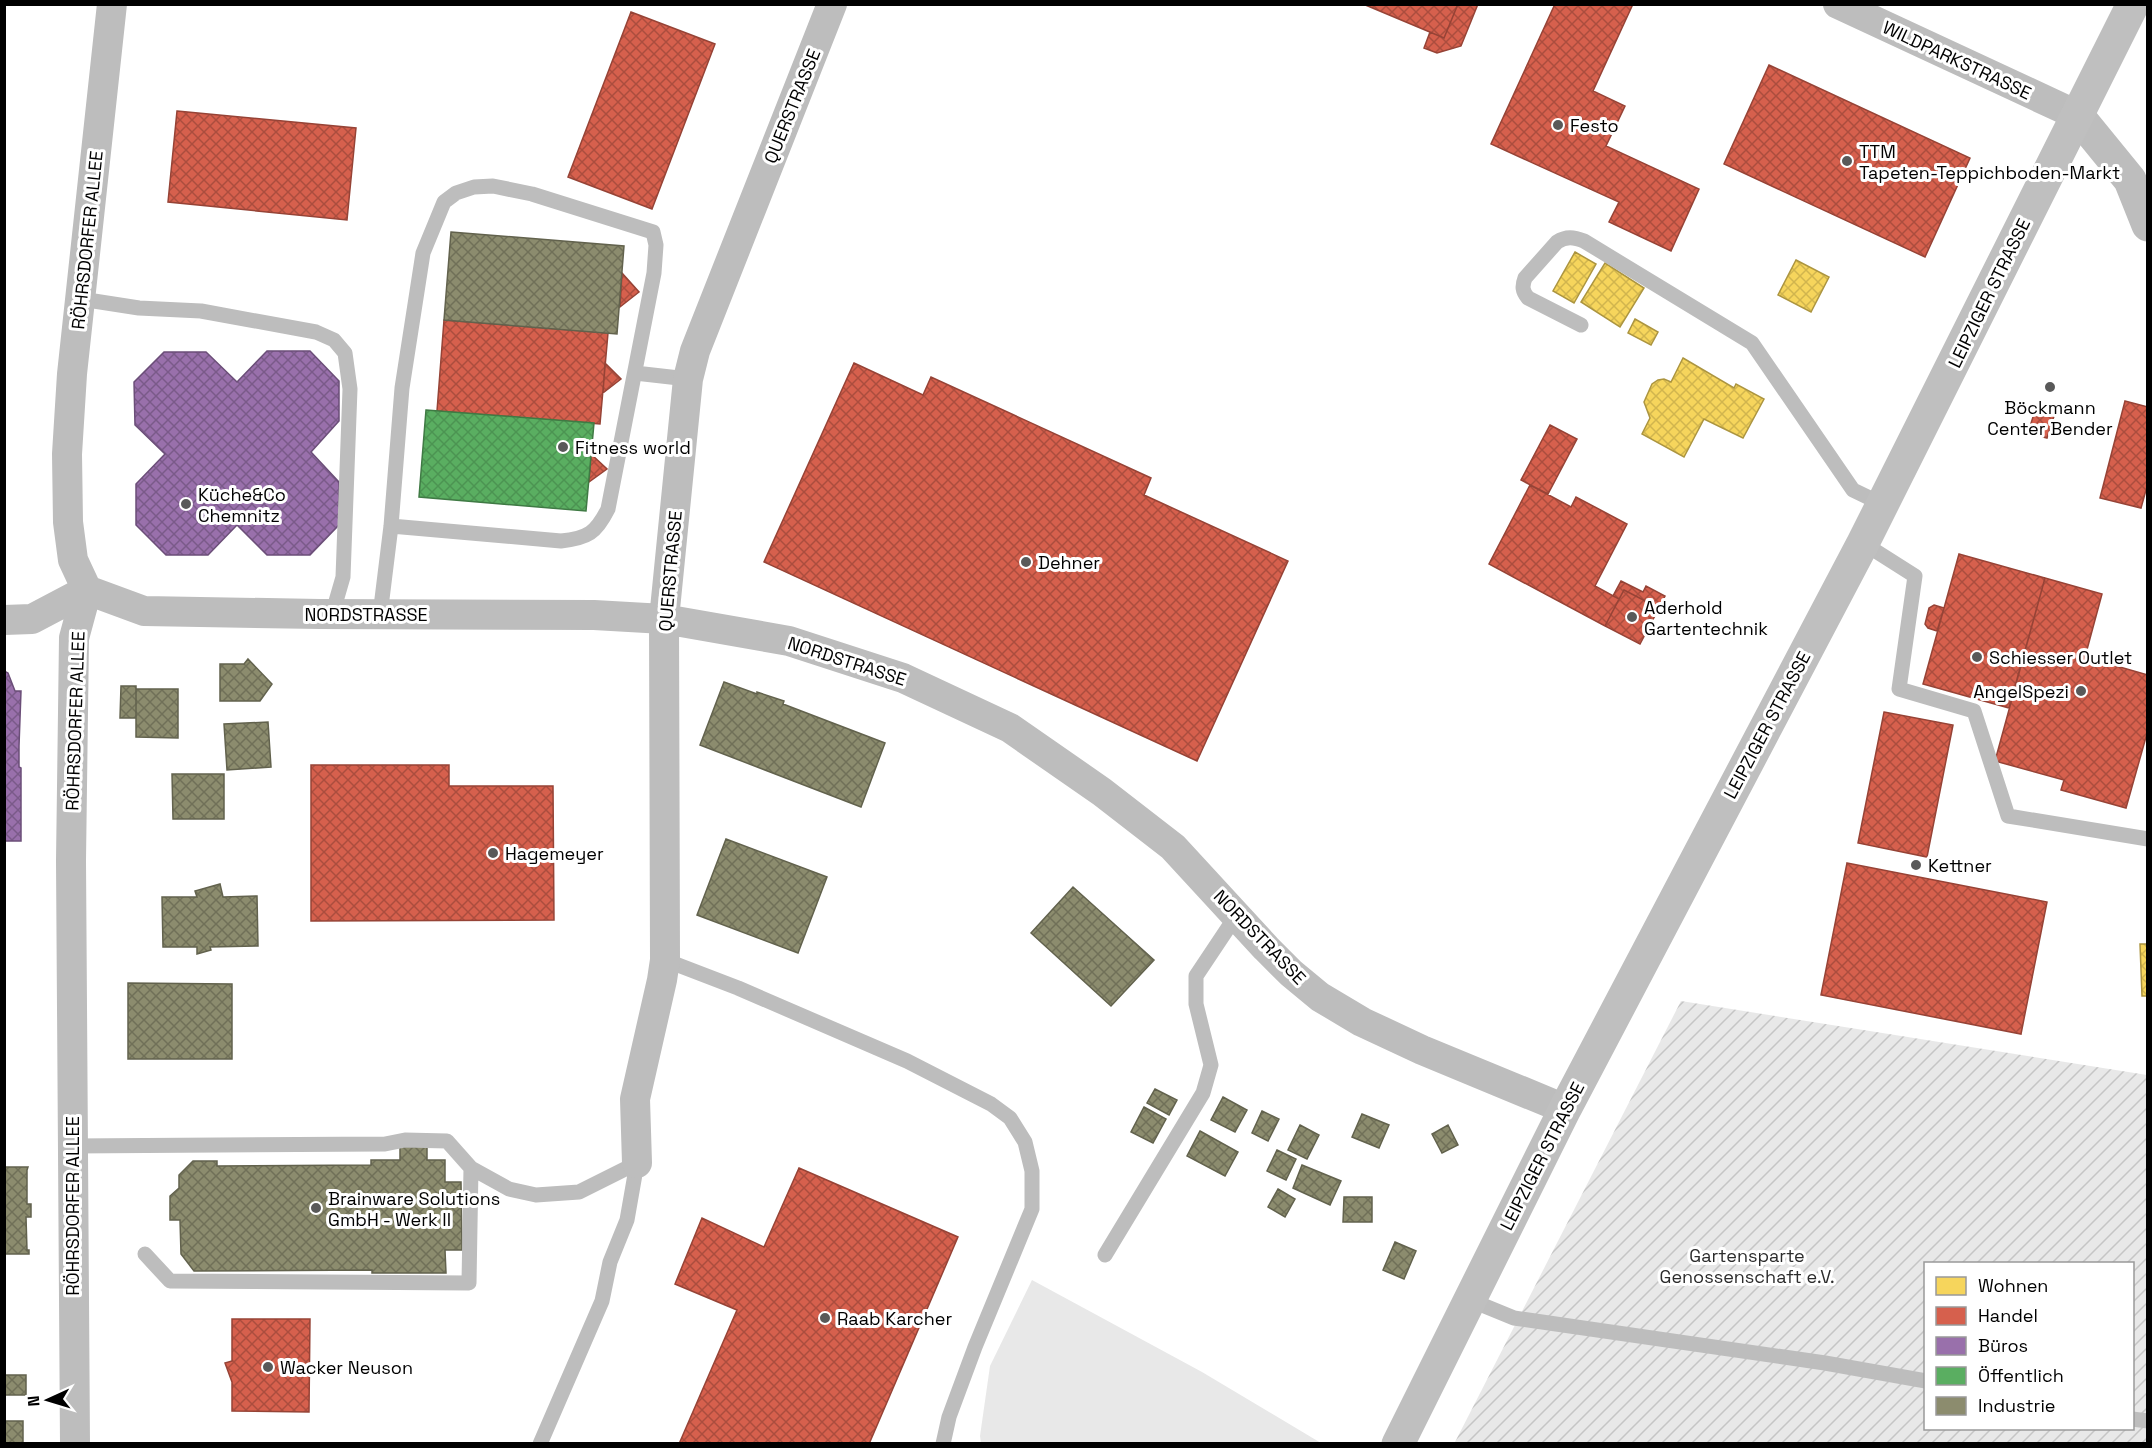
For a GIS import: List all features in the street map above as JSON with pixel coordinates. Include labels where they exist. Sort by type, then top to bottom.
[{"type":"main road","name":"LEIPZIGER STRASSE","points":[[1398,1443],[1565,1109],[1863,543],[2133,4]]},
{"type":"street","name":"RÖHRSDORFER ALLEE","points":[[75,1443],[71,861],[74,638],[87,590],[73,560],[68,522],[67,454],[72,374],[112,4]]},
{"type":"street","name":"QUERSTRASSE","points":[[637,1163],[635,1099],[665,960],[664,619],[688,379],[695,351],[832,4]]},
{"type":"street","name":"WILDPARKSTRASSE","points":[[1838,4],[2077,115]]},
{"type":"street","points":[[2077,115],[2130,180],[2148,225]]},
{"type":"street","points":[[4,620],[32,619],[87,590]]},
{"type":"street","name":"NORDSTRASSE","points":[[87,590],[144,611],[332,615],[594,615],[664,619],[799,644],[903,678],[1010,728],[1102,792],[1173,847],[1291,973],[1320,997],[1362,1022],[1422,1050],[1565,1109]]},
{"type":"lane","points":[[380,615],[391,526],[402,388],[423,253],[444,202],[456,193],[474,187],[493,186],[532,195],[653,232],[656,245],[654,273],[608,509],[600,525],[590,534],[561,542],[391,526]]},
{"type":"lane","points":[[1581,325],[1528,298],[1522,284],[1557,242],[1574,237],[1752,343],[1853,490],[1882,504]]},
{"type":"lane","points":[[81,299],[139,308],[201,311],[316,332],[334,340],[345,353],[350,389],[348,483],[343,578],[332,615]]},
{"type":"lane","points":[[635,374],[688,379]]},
{"type":"lane","points":[[1863,543],[1916,576],[1899,689],[1974,711],[2008,816],[2148,839]]},
{"type":"lane","points":[[1105,1255],[1203,1093],[1211,1065],[1196,1004],[1196,976],[1236,915]]},
{"type":"lane","points":[[665,960],[738,988],[907,1061],[991,1104],[1010,1118],[1025,1142],[1032,1171],[1032,1209],[975,1347],[949,1417],[943,1443]]},
{"type":"lane","points":[[72,1146],[385,1144],[405,1140],[447,1141],[471,1168],[509,1190],[536,1195],[579,1192],[637,1163]]},
{"type":"lane","points":[[540,1443],[602,1301],[609,1262],[627,1220],[637,1163]]},
{"type":"lane","points":[[145,1254],[170,1281],[469,1283],[471,1168]]},
{"type":"lane","points":[[1470,1300],[1514,1318],[1825,1363],[1924,1381]]},
{"type":"green space","name":"Gartensparte Genossenschaft e.V.","points":[[1681,1001],[2147,1075],[2147,1443],[1454,1444]]},
{"type":"green space","points":[[1032,1280],[1202,1372],[1321,1443],[981,1443],[980,1436],[990,1366]]},
{"type":"building: Wohnen","points":[[1575,252],[1596,264],[1574,303],[1553,291]]},
{"type":"building: Wohnen","points":[[1796,260],[1829,277],[1811,312],[1778,295]]},
{"type":"building: Wohnen","points":[[1605,263],[1644,288],[1620,327],[1581,302]]},
{"type":"building: Wohnen","points":[[1635,319],[1658,332],[1651,345],[1628,333]]},
{"type":"building: Wohnen","points":[[1683,358],[1734,388],[1736,384],[1764,399],[1743,438],[1704,419],[1684,457],[1642,434],[1650,418],[1644,402],[1652,384],[1664,379],[1671,382]]},
{"type":"building: Wohnen","points":[[2140,944],[2148,944],[2148,996],[2142,996]]},
{"type":"building: Handel","points":[[1363,4],[1458,4],[1444,38]]},
{"type":"building: Handel","points":[[1458,4],[1478,4],[1461,46],[1437,53],[1424,48],[1430,32],[1444,38]]},
{"type":"building: Handel","name":"Festo","points":[[1555,4],[1633,4],[1593,91],[1625,106],[1606,146],[1699,189],[1671,251],[1609,222],[1619,202],[1491,144]]},
{"type":"building: Handel","points":[[631,12],[715,44],[652,209],[568,177]]},
{"type":"building: Handel","name":"TTM Tapeten-Teppichboden-Markt","points":[[1769,65],[1970,158],[1925,257],[1724,164]]},
{"type":"building: Handel","points":[[177,111],[356,128],[347,220],[168,202]]},
{"type":"building: Handel","points":[[622,273],[639,292],[620,307]]},
{"type":"building: Handel","points":[[444,320],[608,333],[600,424],[437,411]]},
{"type":"building: Handel","points":[[605,363],[621,379],[603,393]]},
{"type":"building: Handel","name":"Dehner","points":[[854,363],[923,395],[931,377],[1151,478],[1144,495],[1288,561],[1197,761],[764,562]]},
{"type":"building: Handel","points":[[2125,401],[2148,407],[2148,483],[2141,508],[2100,498]]},
{"type":"building: Handel","points":[[2037,404],[2056,410],[2047,438],[2028,433]]},
{"type":"building: Handel","points":[[1550,425],[1577,439],[1548,494],[1521,480]]},
{"type":"building: Handel","points":[[591,454],[607,469],[589,482]]},
{"type":"building: Handel","points":[[1530,485],[1571,507],[1576,497],[1627,524],[1595,586],[1619,599],[1605,626],[1489,564]]},
{"type":"building: Handel","name":"Schiesser Outlet","points":[[1959,554],[2045,578],[2009,708],[1923,684]]},
{"type":"building: Handel","name":"AngelSpezi","points":[[2045,578],[2102,594],[2085,657],[2148,675],[2148,730],[2126,808],[2061,790],[2064,780],[1995,761]]},
{"type":"building: Handel","points":[[1621,581],[1643,592],[1646,586],[1665,596],[1659,608],[1624,590],[1619,599],[1613,596]]},
{"type":"building: Handel","name":"Aderhold Gartentechnik","points":[[1624,590],[1659,608],[1640,644],[1605,626]]},
{"type":"building: Handel","points":[[1934,605],[1944,608],[1937,631],[1928,628],[1925,624],[1929,608]]},
{"type":"building: Handel","points":[[1884,712],[1953,725],[1927,857],[1858,843]]},
{"type":"building: Handel","points":[[311,765],[449,765],[449,786],[553,786],[554,920],[311,921]]},
{"type":"building: Handel","points":[[1847,863],[2047,902],[2021,1034],[1821,995]]},
{"type":"building: Handel","points":[[799,1168],[958,1237],[869,1444],[679,1444],[737,1310],[675,1284],[702,1218],[764,1247]]},
{"type":"building: Handel","points":[[232,1319],[310,1319],[309,1412],[232,1411],[232,1382],[225,1363],[232,1361]]},
{"type":"building: Büros","points":[[267,351],[310,351],[339,381],[339,421],[311,452],[339,482],[339,525],[310,555],[267,555],[237,525],[208,555],[166,555],[136,525],[136,484],[165,454],[135,425],[134,382],[164,352],[206,352],[237,382]]},
{"type":"building: Büros","points":[[4,671],[8,673],[15,691],[21,691],[19,767],[21,768],[21,841],[4,841]]},
{"type":"building: Öffentlich","points":[[426,410],[594,423],[586,511],[419,497]]},
{"type":"building: Industrie","points":[[451,232],[624,246],[617,334],[444,320]]},
{"type":"building: Industrie","points":[[248,659],[272,684],[260,701],[220,701],[220,664],[244,664]]},
{"type":"building: Industrie","points":[[724,682],[784,701],[783,704],[885,743],[861,807],[700,745]]},
{"type":"building: Industrie","points":[[121,686],[136,686],[136,718],[120,718]]},
{"type":"building: Industrie","points":[[136,689],[178,689],[178,738],[136,737]]},
{"type":"building: Industrie","points":[[268,722],[271,767],[227,770],[224,724]]},
{"type":"building: Industrie","points":[[172,774],[224,774],[224,819],[173,819]]},
{"type":"building: Industrie","points":[[726,839],[827,877],[798,953],[697,915]]},
{"type":"building: Industrie","points":[[220,884],[223,897],[257,896],[258,946],[210,947],[211,950],[197,954],[197,947],[163,947],[162,897],[197,897],[195,891]]},
{"type":"building: Industrie","points":[[1073,887],[1154,960],[1111,1006],[1031,933]]},
{"type":"building: Industrie","points":[[128,983],[232,984],[232,1059],[128,1059]]},
{"type":"building: Industrie","points":[[1155,1089],[1177,1100],[1169,1115],[1147,1103]]},
{"type":"building: Industrie","points":[[1223,1097],[1247,1110],[1235,1132],[1211,1120]]},
{"type":"building: Industrie","points":[[1144,1107],[1166,1119],[1153,1143],[1131,1132]]},
{"type":"building: Industrie","points":[[1262,1111],[1279,1119],[1268,1141],[1252,1133]]},
{"type":"building: Industrie","points":[[1362,1114],[1389,1125],[1379,1148],[1352,1137]]},
{"type":"building: Industrie","points":[[1300,1125],[1319,1135],[1307,1159],[1288,1150]]},
{"type":"building: Industrie","points":[[1448,1125],[1458,1145],[1442,1153],[1432,1134]]},
{"type":"building: Industrie","points":[[1200,1131],[1238,1152],[1225,1176],[1187,1156]]},
{"type":"building: Industrie","name":"Brainware Solutions GmbH - Werk II","points":[[427,1146],[427,1160],[445,1160],[445,1182],[461,1182],[462,1250],[445,1250],[446,1273],[372,1273],[372,1270],[194,1271],[181,1254],[180,1220],[170,1220],[170,1196],[179,1188],[179,1175],[193,1161],[217,1161],[217,1166],[371,1165],[371,1160],[400,1160],[400,1147]]},
{"type":"building: Industrie","points":[[1277,1150],[1296,1159],[1286,1180],[1267,1171]]},
{"type":"building: Industrie","points":[[1302,1165],[1341,1181],[1330,1205],[1293,1188]]},
{"type":"building: Industrie","points":[[4,1167],[28,1167],[27,1204],[31,1204],[31,1217],[26,1217],[29,1254],[4,1254]]},
{"type":"building: Industrie","points":[[1278,1189],[1295,1199],[1285,1217],[1268,1207]]},
{"type":"building: Industrie","points":[[1344,1197],[1372,1197],[1372,1222],[1343,1222]]},
{"type":"building: Industrie","points":[[1395,1242],[1416,1251],[1404,1279],[1383,1270]]},
{"type":"building: Industrie","points":[[4,1375],[26,1375],[26,1395],[4,1395]]},
{"type":"building: Industrie","points":[[4,1421],[23,1421],[23,1444],[4,1444]]},
{"type":"place","name":"Festo","points":[[1558,125]]},
{"type":"place","name":"TTM Tapeten-Teppichboden-Markt","points":[[1847,161]]},
{"type":"place","name":"Böckmann Center Bender","points":[[2050,387]]},
{"type":"place","name":"Fitness world","points":[[563,447]]},
{"type":"place","name":"Küche&Co Chemnitz","points":[[186,504]]},
{"type":"place","name":"Dehner","points":[[1026,562]]},
{"type":"place","name":"Aderhold Gartentechnik","points":[[1632,617]]},
{"type":"place","name":"Schiesser Outlet","points":[[1977,657]]},
{"type":"place","name":"AngelSpezi","points":[[2081,691]]},
{"type":"place","name":"Hagemeyer","points":[[493,853]]},
{"type":"place","name":"Kettner","points":[[1916,865]]},
{"type":"place","name":"Brainware Solutions GmbH - Werk II","points":[[316,1208]]},
{"type":"place","name":"Raab Karcher","points":[[825,1318]]},
{"type":"place","name":"Wacker Neuson","points":[[268,1367]]}]
